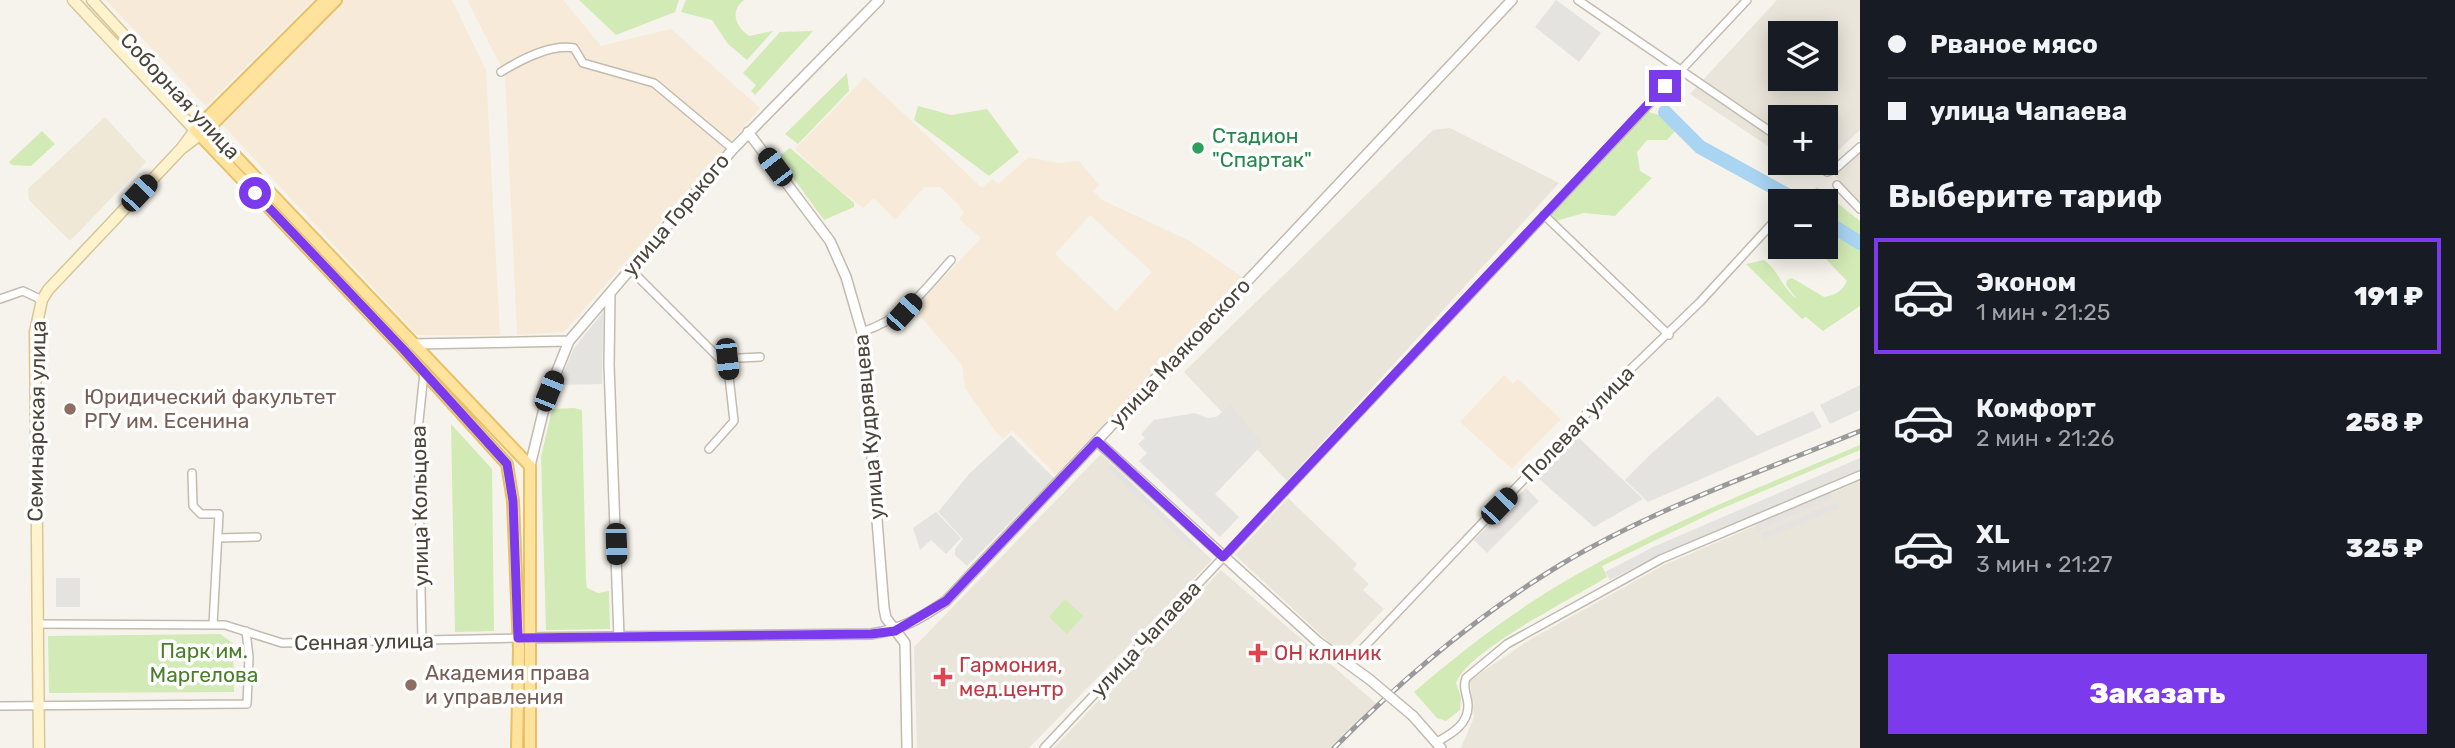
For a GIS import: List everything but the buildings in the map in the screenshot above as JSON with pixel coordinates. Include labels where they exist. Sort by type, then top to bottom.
[{"type":"main road","name":"Соборная улица","points":[[73,0],[530,466]]},
{"type":"main road","name":"Соборная улица","points":[[92,0],[202,129],[507,464],[513,501],[518,638]]},
{"type":"main road","points":[[202,129],[325,0]]},
{"type":"main road","points":[[202,129],[336,0]]},
{"type":"main road","name":"Семинарская улица","points":[[39,748],[35,332],[42,300],[202,129]]},
{"type":"main road","points":[[530,466],[530,748]]},
{"type":"main road","points":[[517,748],[518,638]]},
{"type":"street","name":"улица Горького","points":[[530,466],[547,396],[569,341],[748,132],[879,0]]},
{"type":"street","name":"улица Маяковского","points":[[518,638],[770,638],[895,631],[946,601],[1512,0]]},
{"type":"street","points":[[1578,0],[1679,72],[1768,130]]},
{"type":"street","name":"улица Чапаева","points":[[1044,748],[1748,0]]},
{"type":"street","points":[[501,72],[518,62],[564,46],[574,48],[583,63],[654,83],[733,149]]},
{"type":"street","name":"улица Кудрявцева","points":[[748,132],[830,241],[846,277],[862,332],[884,608],[886,618],[905,643],[907,748]]},
{"type":"street","points":[[1838,166],[1860,147]]},
{"type":"street","points":[[1837,185],[1860,209]]},
{"type":"street","points":[[1544,215],[1669,335]]},
{"type":"street","name":"Полевая улица","points":[[1348,664],[1609,390],[1669,335],[1768,228]]},
{"type":"street","points":[[862,332],[887,324],[904,312],[951,260]]},
{"type":"street","points":[[630,269],[720,359],[760,357]]},
{"type":"street","points":[[0,299],[23,291],[42,300]]},
{"type":"street","points":[[610,293],[609,365],[620,637]]},
{"type":"street","points":[[413,344],[569,341]]},
{"type":"street","points":[[709,449],[734,421],[727,359]]},
{"type":"street","name":"улица Кольцова","points":[[422,641],[418,430],[424,372]]},
{"type":"street","points":[[1097,441],[1318,642],[1369,679],[1413,716],[1439,745],[1465,719],[1468,706],[1466,678],[1507,643],[1661,559],[1860,475]]},
{"type":"street","points":[[192,473],[193,506],[201,514],[219,514],[213,625]]},
{"type":"street","points":[[218,538],[257,537]]},
{"type":"street","name":"Сенная улица","points":[[37,624],[213,625],[246,631],[282,643],[518,638]]},
{"type":"street","points":[[0,706],[247,704],[249,657],[246,631]]},
{"type":"shaded area","points":[[106,0],[313,0],[206,106]]},
{"type":"shaded area","points":[[343,0],[452,0],[486,70],[500,335],[417,335],[223,125]]},
{"type":"shaded area","points":[[467,0],[563,0],[601,46],[671,29],[760,108],[564,332],[517,335],[505,74]]},
{"type":"shaded area","points":[[1556,0],[1601,33],[1579,62],[1535,27]]},
{"type":"shaded area","points":[[1777,0],[1860,0],[1860,130],[1838,151],[1838,105],[1768,105],[1768,146],[1690,94]]},
{"type":"shaded area","points":[[865,77],[982,188],[992,179],[998,184],[1029,157],[1058,163],[1079,161],[1099,185],[1093,191],[1102,200],[1190,241],[1242,277],[1056,475],[1012,430],[1003,439],[996,432],[965,388],[962,365],[914,309],[981,238],[959,219],[964,213],[959,205],[940,187],[924,187],[895,220],[874,198],[863,208],[825,178],[795,149]],"holes":[[[1090,215],[1152,272],[1116,311],[1055,254]]]},
{"type":"shaded area","points":[[105,117],[146,162],[70,241],[29,200],[28,189]]},
{"type":"shaded area","points":[[1450,128],[1559,183],[1287,481],[1184,372],[1433,130]]},
{"type":"shaded area","points":[[1860,152],[1860,205],[1834,175],[1838,175],[1838,171]]},
{"type":"shaded area","points":[[603,312],[602,384],[558,385],[574,348]]},
{"type":"shaded area","points":[[1504,375],[1513,384],[1518,379],[1561,419],[1512,469],[1460,422]]},
{"type":"shaded area","points":[[1860,385],[1860,410],[1830,424],[1820,405]]},
{"type":"shaded area","points":[[1718,396],[1757,436],[1813,411],[1822,427],[1648,502],[1625,480]]},
{"type":"shaded area","points":[[1231,405],[1263,444],[1215,494],[1239,517],[1220,537],[1139,461],[1147,453],[1138,444],[1145,438],[1141,434],[1154,420],[1195,413],[1207,418],[1216,417]]},
{"type":"shaded area","points":[[1011,435],[1054,478],[967,566],[955,555],[955,549],[963,539],[938,512],[969,474]]},
{"type":"shaded area","points":[[1578,437],[1643,499],[1594,527],[1538,478]]},
{"type":"shaded area","points":[[1101,454],[1212,560],[1029,748],[917,748],[914,647]]},
{"type":"shaded area","points":[[1860,458],[1860,470],[1657,556],[1610,580],[1605,572],[1653,547]]},
{"type":"shaded area","points":[[1106,466],[1115,467],[1200,549],[1196,553]]},
{"type":"shaded area","points":[[1860,481],[1860,748],[1461,748],[1474,717],[1470,680],[1531,639],[1664,565]]},
{"type":"shaded area","points":[[1526,488],[1539,501],[1487,553],[1474,540]]},
{"type":"shaded area","points":[[1830,492],[1833,498],[1757,531],[1755,525]]},
{"type":"shaded area","points":[[1288,498],[1357,564],[1353,569],[1369,584],[1363,590],[1384,609],[1350,645],[1332,645],[1235,555]]},
{"type":"shaded area","points":[[1836,502],[1839,508],[1763,540],[1761,534]]},
{"type":"shaded area","points":[[936,512],[961,538],[946,554],[931,540],[920,550],[913,528]]},
{"type":"shaded area","points":[[1221,570],[1377,704],[1332,748],[1054,748]]},
{"type":"shaded area","points":[[56,578],[80,578],[80,607],[56,607]]},
{"type":"green space","points":[[579,0],[679,0],[675,12],[616,35]]},
{"type":"green space","points":[[686,0],[744,0],[739,4],[736,19],[744,32],[749,36],[773,31],[747,60],[728,44],[712,20],[681,12]]},
{"type":"green space","points":[[813,31],[755,95],[751,91],[756,85],[743,73],[780,32]]},
{"type":"green space","points":[[847,73],[849,91],[798,144],[785,134]]},
{"type":"green space","points":[[918,106],[951,115],[987,109],[1019,152],[989,176],[914,120]]},
{"type":"green space","points":[[1645,111],[1663,116],[1677,129],[1667,140],[1647,140],[1637,152],[1640,171],[1652,178],[1615,216],[1584,213],[1556,221],[1548,214]]},
{"type":"green space","points":[[42,131],[55,144],[31,166],[12,165],[9,162]]},
{"type":"green space","points":[[790,148],[854,203],[854,207],[824,220],[778,157]]},
{"type":"green space","points":[[1838,204],[1860,221],[1860,306],[1823,331],[1806,317],[1802,319],[1746,264],[1764,260],[1797,299],[1786,285],[1787,280],[1792,278],[1824,297],[1835,294],[1847,281],[1826,259],[1838,259]]},
{"type":"green space","points":[[552,409],[582,410],[587,588],[598,593],[609,591],[610,629],[546,630],[541,457]]},
{"type":"green space","points":[[451,424],[492,469],[494,631],[455,632]]},
{"type":"green space","points":[[1860,445],[1860,450],[1716,511],[1602,566],[1607,577],[1524,625],[1480,655],[1456,683],[1461,697],[1460,710],[1446,721],[1437,718],[1414,692],[1491,630],[1608,557],[1751,491]]},
{"type":"green space","points":[[1065,599],[1083,616],[1067,634],[1049,617]]},
{"type":"green space","name":"Парк им. Маргелова","points":[[220,634],[233,643],[234,692],[49,693],[48,636]]},
{"type":"waterway","points":[[1665,112],[1700,147],[1776,189]]},
{"type":"waterway","points":[[1838,229],[1860,243]]},
{"type":"railway","points":[[1334,748],[1441,649],[1499,605],[1560,565],[1669,509],[1860,431]]},
{"type":"place","name":"Стадион \"Спартак\"","points":[[1198,148]]},
{"type":"place","name":"Юридический факультет РГУ им. Есенина","points":[[70,409]]},
{"type":"place","name":"ОН клиник","points":[[1258,653]]},
{"type":"place","name":"Гармония, мед.центр","points":[[943,677]]},
{"type":"place","name":"Академия права и управления","points":[[411,685]]},
{"type":"route","points":[[255,193],[497,450],[507,464],[513,501],[518,638],[770,638],[871,634],[895,631],[923,617],[946,601],[1097,441],[1223,557],[1665,86]]}]
